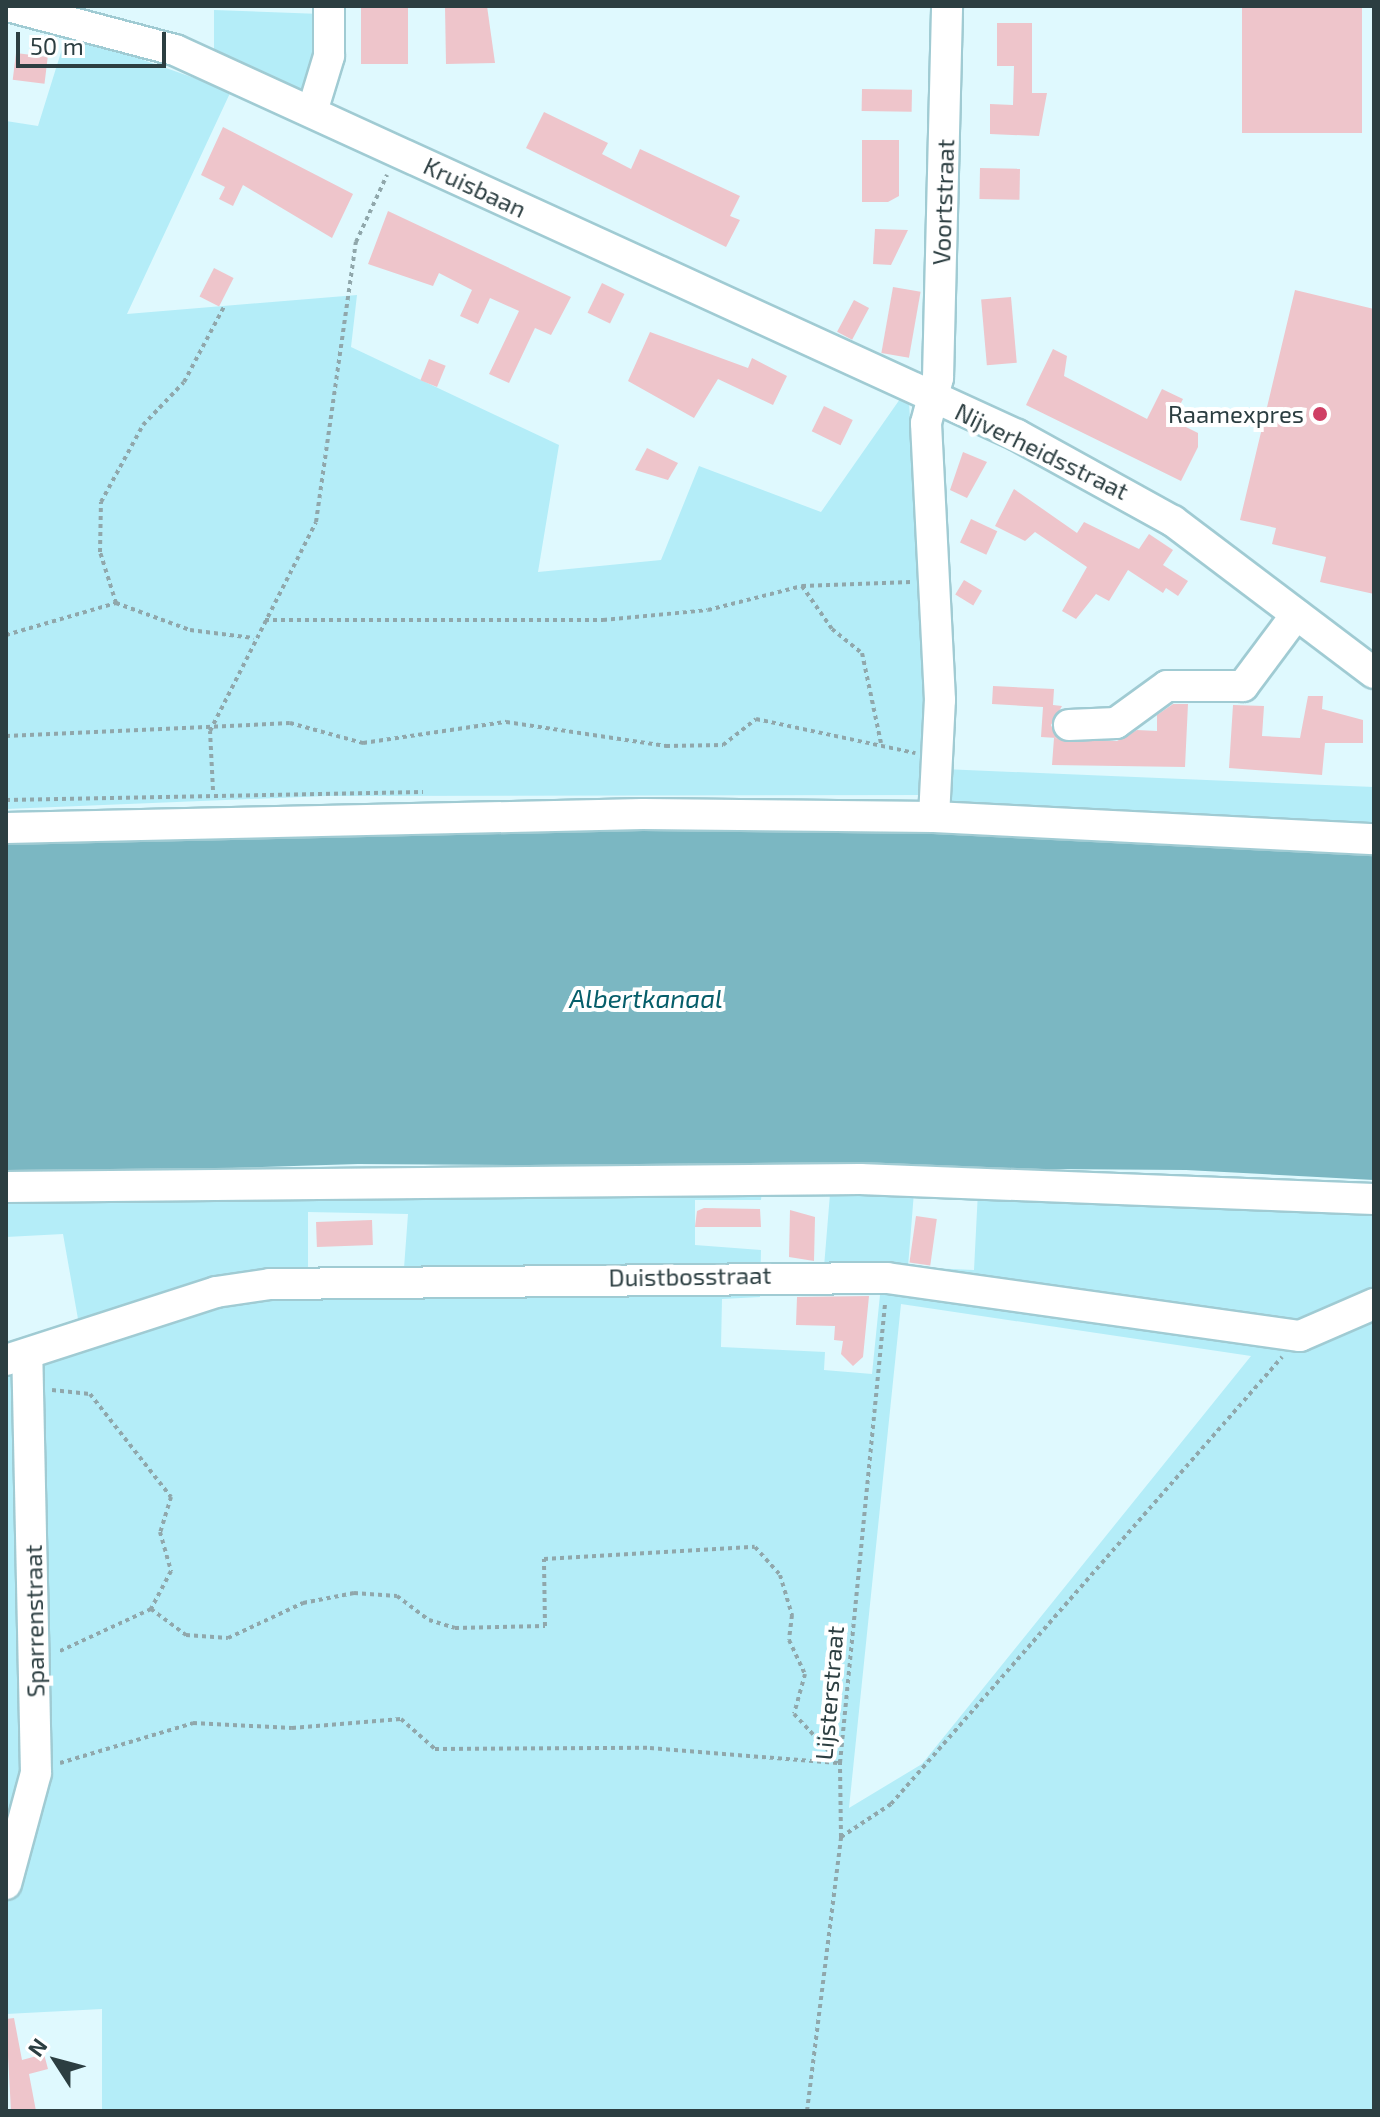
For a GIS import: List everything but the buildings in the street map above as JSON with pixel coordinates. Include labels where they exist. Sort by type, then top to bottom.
[{"type":"street","name":"Kruisbaan","points":[[8,6],[175,50],[932,397]]},
{"type":"street","points":[[312,112],[329,56],[329,6]]},
{"type":"street","name":"Voortstraat","points":[[932,397],[947,6]]},
{"type":"street","name":"Nijverheidsstraat","points":[[934,817],[937,767],[935,581],[926,423],[932,397],[1118,486],[1374,673]]},
{"type":"street","points":[[1069,725],[1116,723],[1167,686],[1243,686],[1296,615]]},
{"type":"street","points":[[6,828],[214,819],[934,817],[1374,839]]},
{"type":"street","points":[[6,1187],[860,1179],[1374,1199]]},
{"type":"street","name":"Duistbosstraat","points":[[17,1357],[216,1292],[270,1284],[887,1278],[1300,1336]]},
{"type":"street","points":[[1300,1336],[1374,1304]]},
{"type":"street","name":"Sparrenstraat","points":[[6,1884],[36,1773],[30,1393],[17,1357]]},
{"type":"path","points":[[214,819],[210,731],[253,638],[316,522],[356,242],[399,151]]},
{"type":"path","points":[[116,603],[100,552],[101,502],[143,425],[184,382],[225,305]]},
{"type":"path","points":[[265,620],[603,620],[708,610],[802,586],[935,581]]},
{"type":"path","points":[[802,586],[832,629],[862,653],[881,743]]},
{"type":"path","points":[[6,635],[116,603],[190,630],[253,638]]},
{"type":"path","points":[[6,736],[76,729],[210,731],[290,723],[363,743],[506,722],[666,746],[723,745],[756,719],[881,743],[937,767]]},
{"type":"path","name":"Lijsterstraat","points":[[807,2111],[841,1837],[840,1763],[887,1278]]},
{"type":"path","points":[[841,1837],[891,1804],[1300,1336]]},
{"type":"path","points":[[30,1393],[90,1394],[171,1497],[160,1532],[171,1571],[151,1609],[97,1629],[72,1650],[50,1653]]},
{"type":"path","points":[[151,1609],[186,1635],[228,1638],[303,1603],[354,1593],[397,1596],[429,1620],[455,1628],[545,1626],[544,1559],[755,1547],[780,1575],[792,1615],[789,1640],[805,1674],[794,1714],[840,1763]]},
{"type":"path","points":[[36,1773],[71,1758],[193,1723],[292,1728],[401,1719],[435,1749],[650,1748],[840,1763]]},
{"type":"path","points":[[63,1752],[71,1758]]},
{"type":"shaded area","points":[[214,10],[321,14],[322,64],[305,92],[214,51]]},
{"type":"shaded area","points":[[67,33],[231,91],[127,314],[357,295],[351,347],[559,445],[538,572],[661,560],[699,466],[821,512],[900,399],[909,403],[935,795],[326,796],[6,809],[6,121],[38,126]]},
{"type":"shaded area","points":[[943,769],[1374,787],[1374,834],[950,809]]},
{"type":"shaded area","points":[[762,1190],[761,1200],[695,1200],[695,1245],[761,1250],[760,1297],[722,1299],[721,1347],[825,1352],[824,1370],[872,1374],[881,1285],[824,1267],[830,1194],[914,1192],[908,1267],[974,1270],[978,1191],[1374,1207],[1374,2111],[102,2111],[102,2009],[6,2014],[6,1344],[78,1319],[63,1234],[6,1237],[6,1200]],"holes":[[[308,1212],[408,1214],[404,1268],[308,1270]],[[901,1304],[1251,1356],[922,1764],[849,1808]]]},
{"type":"water","name":"Albertkanaal","points":[[645,830],[935,833],[1374,854],[1374,1180],[1186,1170],[358,1164],[6,1175],[6,842]]},
{"type":"place","name":"Raamexpres","points":[[1320,414]]}]
